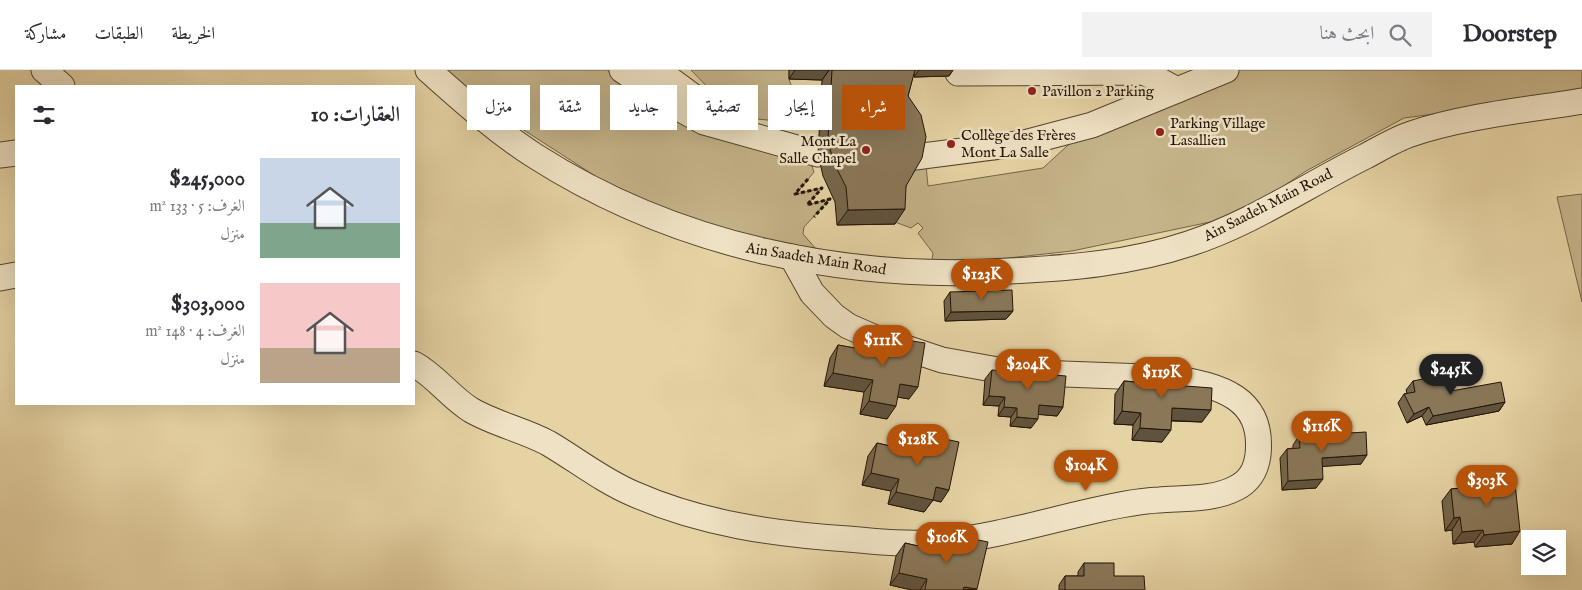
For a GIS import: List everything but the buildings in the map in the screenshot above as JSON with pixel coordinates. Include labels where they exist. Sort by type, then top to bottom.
[{"type":"street","points":[[44,70],[61,85]]},
{"type":"street","name":"Ain Saadeh Main Road","points":[[428,70],[467,105],[513,141],[550,165],[614,200],[710,238],[737,246],[859,269],[926,273],[1038,270],[1122,260],[1178,247],[1214,235],[1409,135],[1461,122],[1582,101]]},
{"type":"street","points":[[622,70],[675,106],[704,122],[812,153]]},
{"type":"street","points":[[657,70],[743,134]]},
{"type":"street","points":[[919,130],[925,156],[1037,140],[1099,122],[1226,70]]},
{"type":"street","points":[[958,73],[1144,72],[1177,90]]},
{"type":"street","points":[[0,155],[15,153]]},
{"type":"street","points":[[415,365],[433,377],[470,409],[546,442],[610,482],[635,494],[716,522],[793,535],[875,542],[941,542],[1129,504],[1227,492],[1248,480],[1254,472],[1258,443],[1256,424],[1245,406],[1225,391],[1197,382],[1173,378],[1009,372],[942,360],[873,337],[848,326],[834,316],[812,293],[792,256]]},
{"type":"street","points":[[0,278],[15,274]]},
{"type":"path","points":[[812,153],[814,172],[795,194],[822,188],[806,205],[830,199],[814,217]]},
{"type":"shaded area","points":[[442,70],[607,70],[617,77],[637,85],[610,85],[610,130],[677,130],[677,101],[687,105],[687,130],[751,130],[807,152],[814,172],[796,194],[822,188],[807,205],[830,199],[804,227],[803,234],[816,249],[776,244],[695,223],[623,194],[524,130],[530,130],[530,85],[467,85],[467,89]]},
{"type":"shaded area","points":[[691,70],[789,70],[791,85],[768,85],[768,120],[758,119],[758,85],[705,85]]},
{"type":"shaded area","points":[[1217,70],[1582,70],[1582,94],[1404,118],[1306,171],[1257,204],[1215,221],[1072,251],[990,260],[932,260],[933,253],[918,233],[923,228],[918,223],[911,228],[895,222],[915,157],[925,155],[928,186],[1043,168],[1091,124]]},
{"type":"shaded area","points":[[1582,194],[1582,302],[1557,197]]},
{"type":"place","name":"Pavillon 2 Parking","points":[[1032,91]]},
{"type":"place","name":"Parking Village Lasallien","points":[[1160,132]]},
{"type":"place","name":"Collège des Frères Mont La Salle","points":[[951,144]]},
{"type":"place","name":"Mont La Salle Chapel","points":[[866,150]]}]
